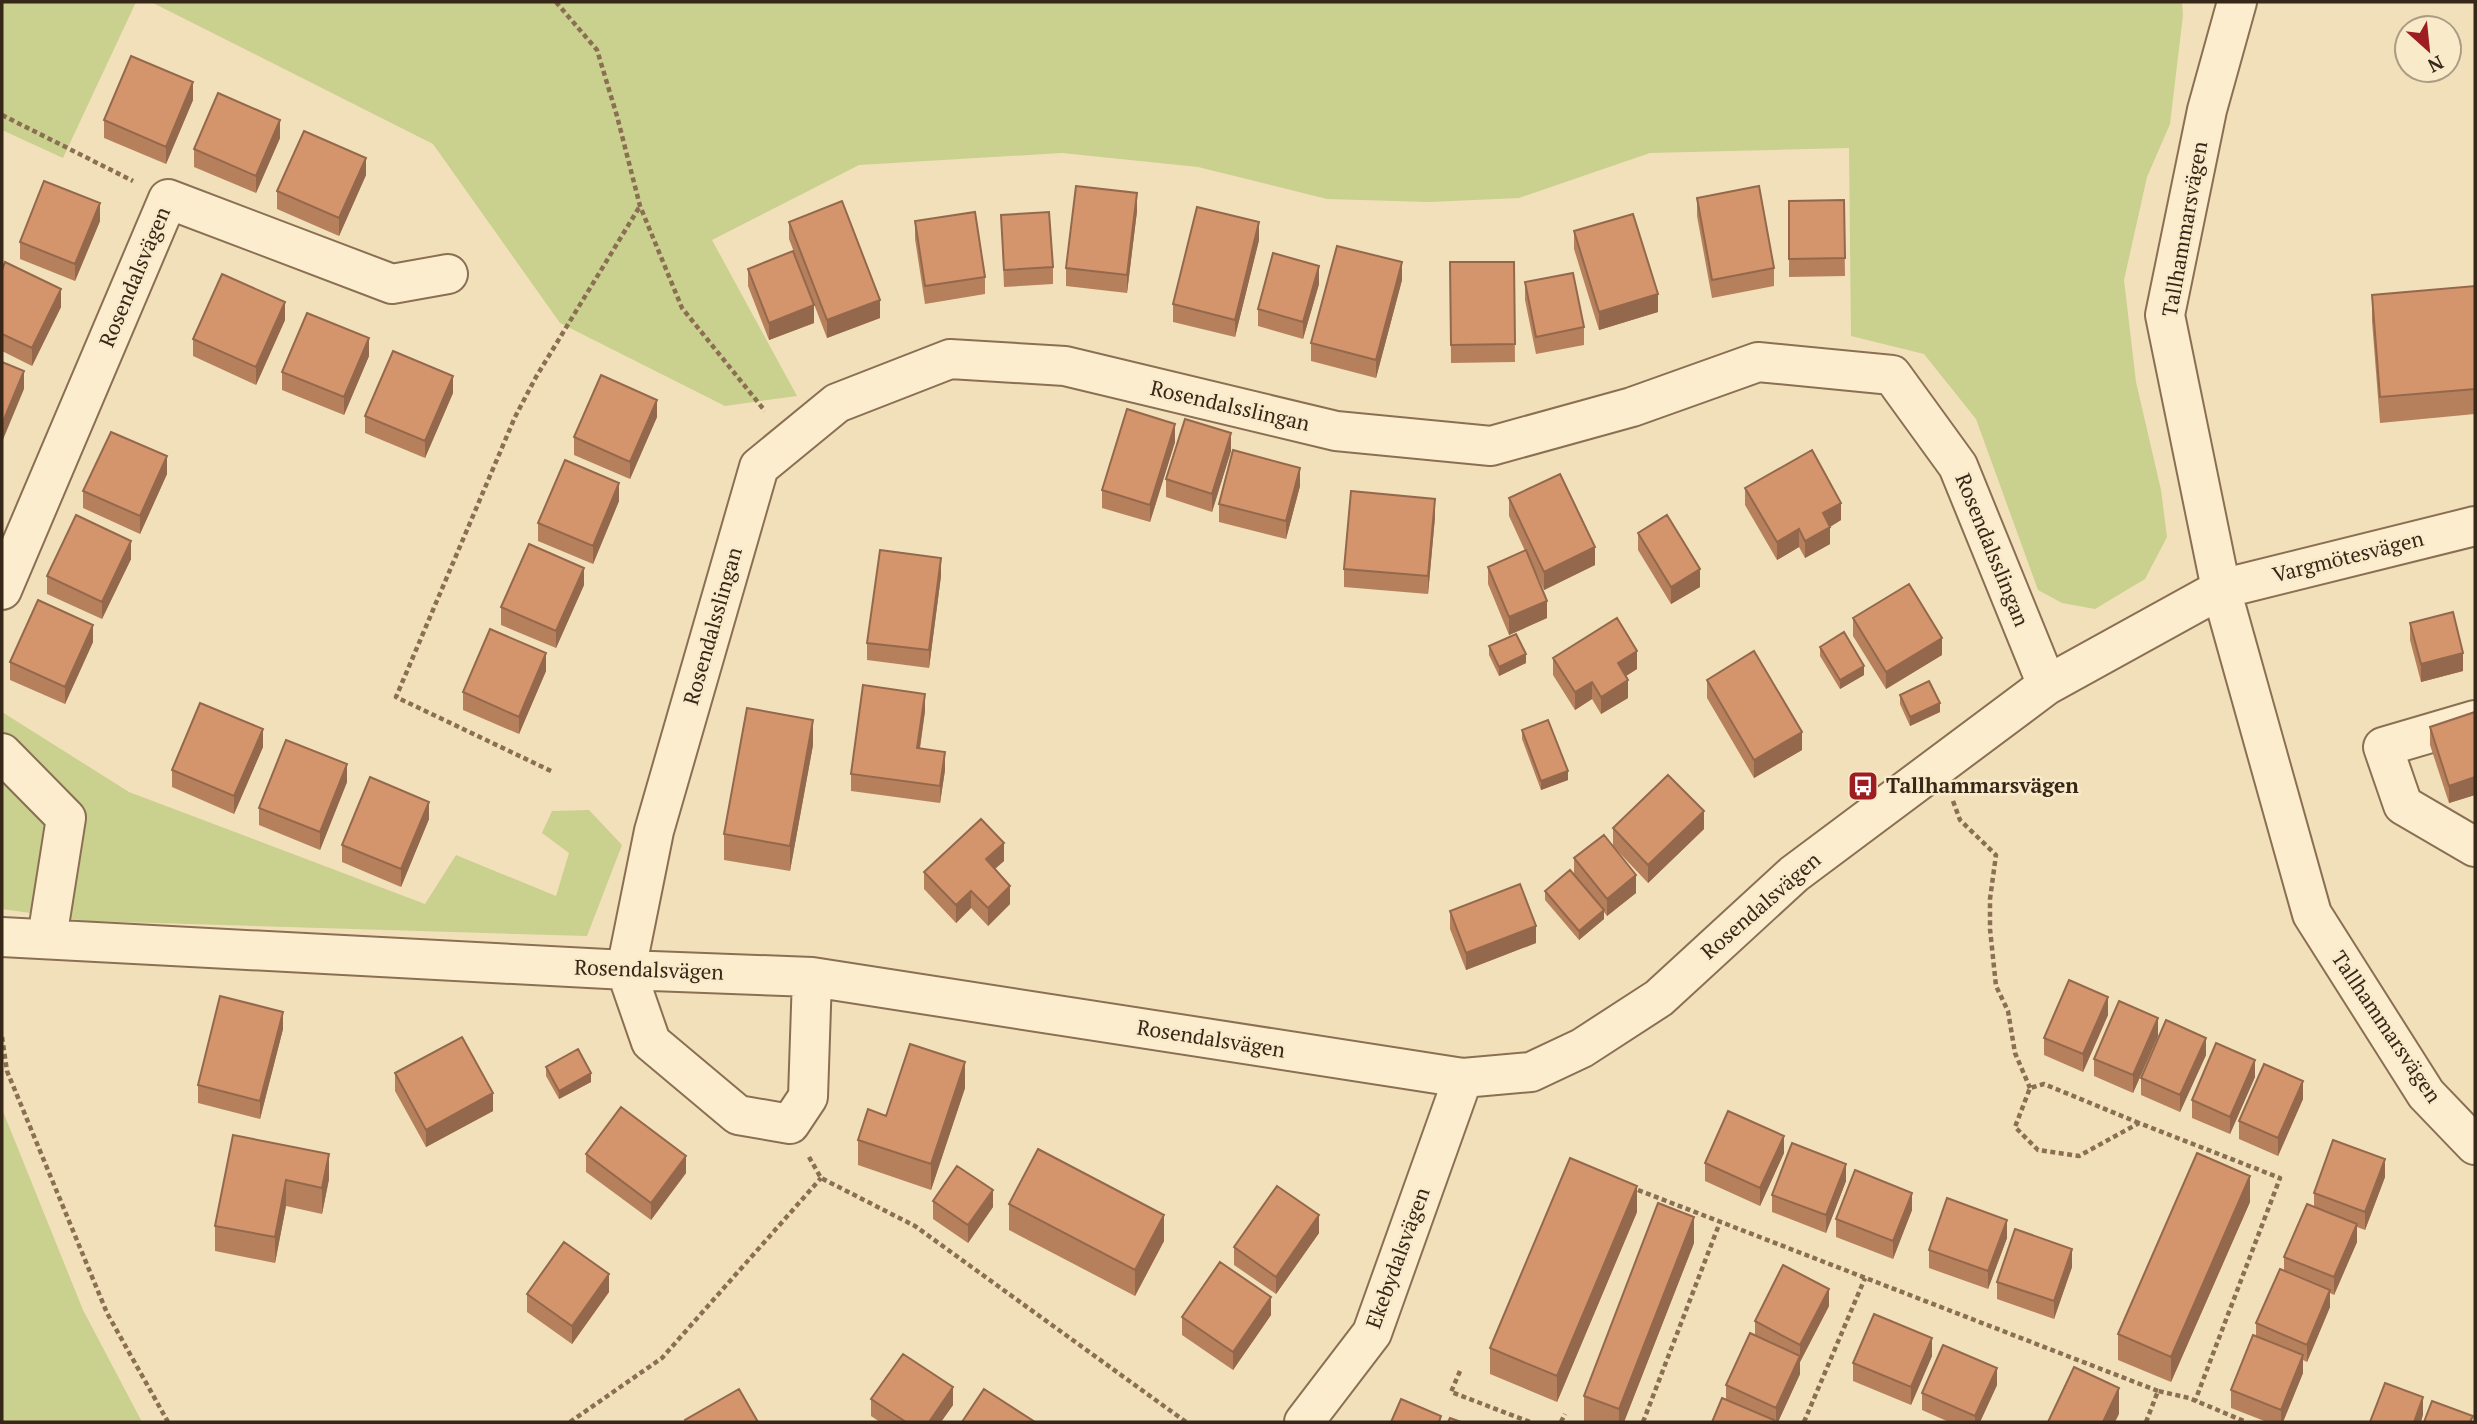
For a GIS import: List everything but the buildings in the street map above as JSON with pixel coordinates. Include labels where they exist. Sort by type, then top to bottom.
[{"type":"street","name":"Tallhammarsvägen","points":[[2237,2],[2207,110],[2165,315],[2221,589],[2312,914],[2426,1094],[2475,1145]]},
{"type":"street","name":"Rosendalsvägen","points":[[2,590],[168,198],[392,284],[447,274]]},
{"type":"street","name":"Rosendalsslingan","points":[[626,970],[654,831],[759,467],[837,403],[950,359],[1065,366],[1336,431],[1491,446],[1632,407],[1758,362],[1892,375],[1958,466],[2047,685]]},
{"type":"street","name":"Vargmötesvägen","points":[[2221,589],[2475,526]]},
{"type":"street","name":"Rosendalsvägen","points":[[2,936],[626,970],[812,976],[1463,1078],[1531,1072],[1593,1041],[1659,998],[1794,874],[2047,685],[2221,589]]},
{"type":"street","points":[[2475,720],[2383,747],[2403,805],[2475,847]]},
{"type":"street","points":[[2,753],[66,818],[47,938]]},
{"type":"street","points":[[626,970],[651,1042],[738,1115],[790,1124],[808,1097],[812,976]]},
{"type":"street","name":"Ekebydalsvägen","points":[[1304,1422],[1372,1333],[1463,1078]]},
{"type":"path","points":[[556,2],[597,50],[640,206],[682,308],[789,442]]},
{"type":"path","points":[[2,116],[168,198]]},
{"type":"path","points":[[551,771],[396,697],[515,417],[536,377],[640,206]]},
{"type":"path","points":[[1940,764],[1960,820],[1996,855],[1990,900],[1996,986],[2008,1011],[2015,1053],[2030,1088],[2015,1126],[2038,1150],[2079,1156],[2139,1123]]},
{"type":"path","points":[[2,1037],[7,1071],[107,1313],[168,1422]]},
{"type":"path","points":[[2030,1088],[2045,1084],[2280,1178],[2195,1401]]},
{"type":"path","points":[[790,1124],[821,1178],[915,1226],[1186,1422]]},
{"type":"path","points":[[570,1422],[662,1358],[821,1178]]},
{"type":"path","points":[[1638,1190],[2158,1391],[2195,1401],[2246,1422]]},
{"type":"path","points":[[1643,1422],[1720,1222]]},
{"type":"path","points":[[1804,1422],[1865,1278]]},
{"type":"path","points":[[1460,1371],[1451,1392],[1530,1422]]},
{"type":"path","points":[[2146,1422],[2158,1391]]},
{"type":"path","points":[[1561,1422],[1565,1414]]},
{"type":"green space","points":[[2,2],[136,2],[63,158],[2,130]]},
{"type":"green space","points":[[151,2],[2182,2],[2183,15],[2170,124],[2147,177],[2124,280],[2136,382],[2161,490],[2167,537],[2145,579],[2095,609],[2062,603],[2038,590],[1976,419],[1924,354],[1851,336],[1849,148],[1650,153],[1519,198],[1429,202],[1327,199],[1198,167],[1062,153],[859,165],[712,240],[797,396],[725,406],[560,323],[433,144]]},
{"type":"green space","points":[[2,712],[129,792],[425,904],[456,855],[556,896],[569,853],[542,833],[552,811],[589,810],[622,845],[587,936],[87,921],[2,909]]},
{"type":"green space","points":[[2,1109],[83,1310],[142,1422],[2,1422]]},
{"type":"place","name":"Tallhammarsvägen","points":[[1863,786]]}]
